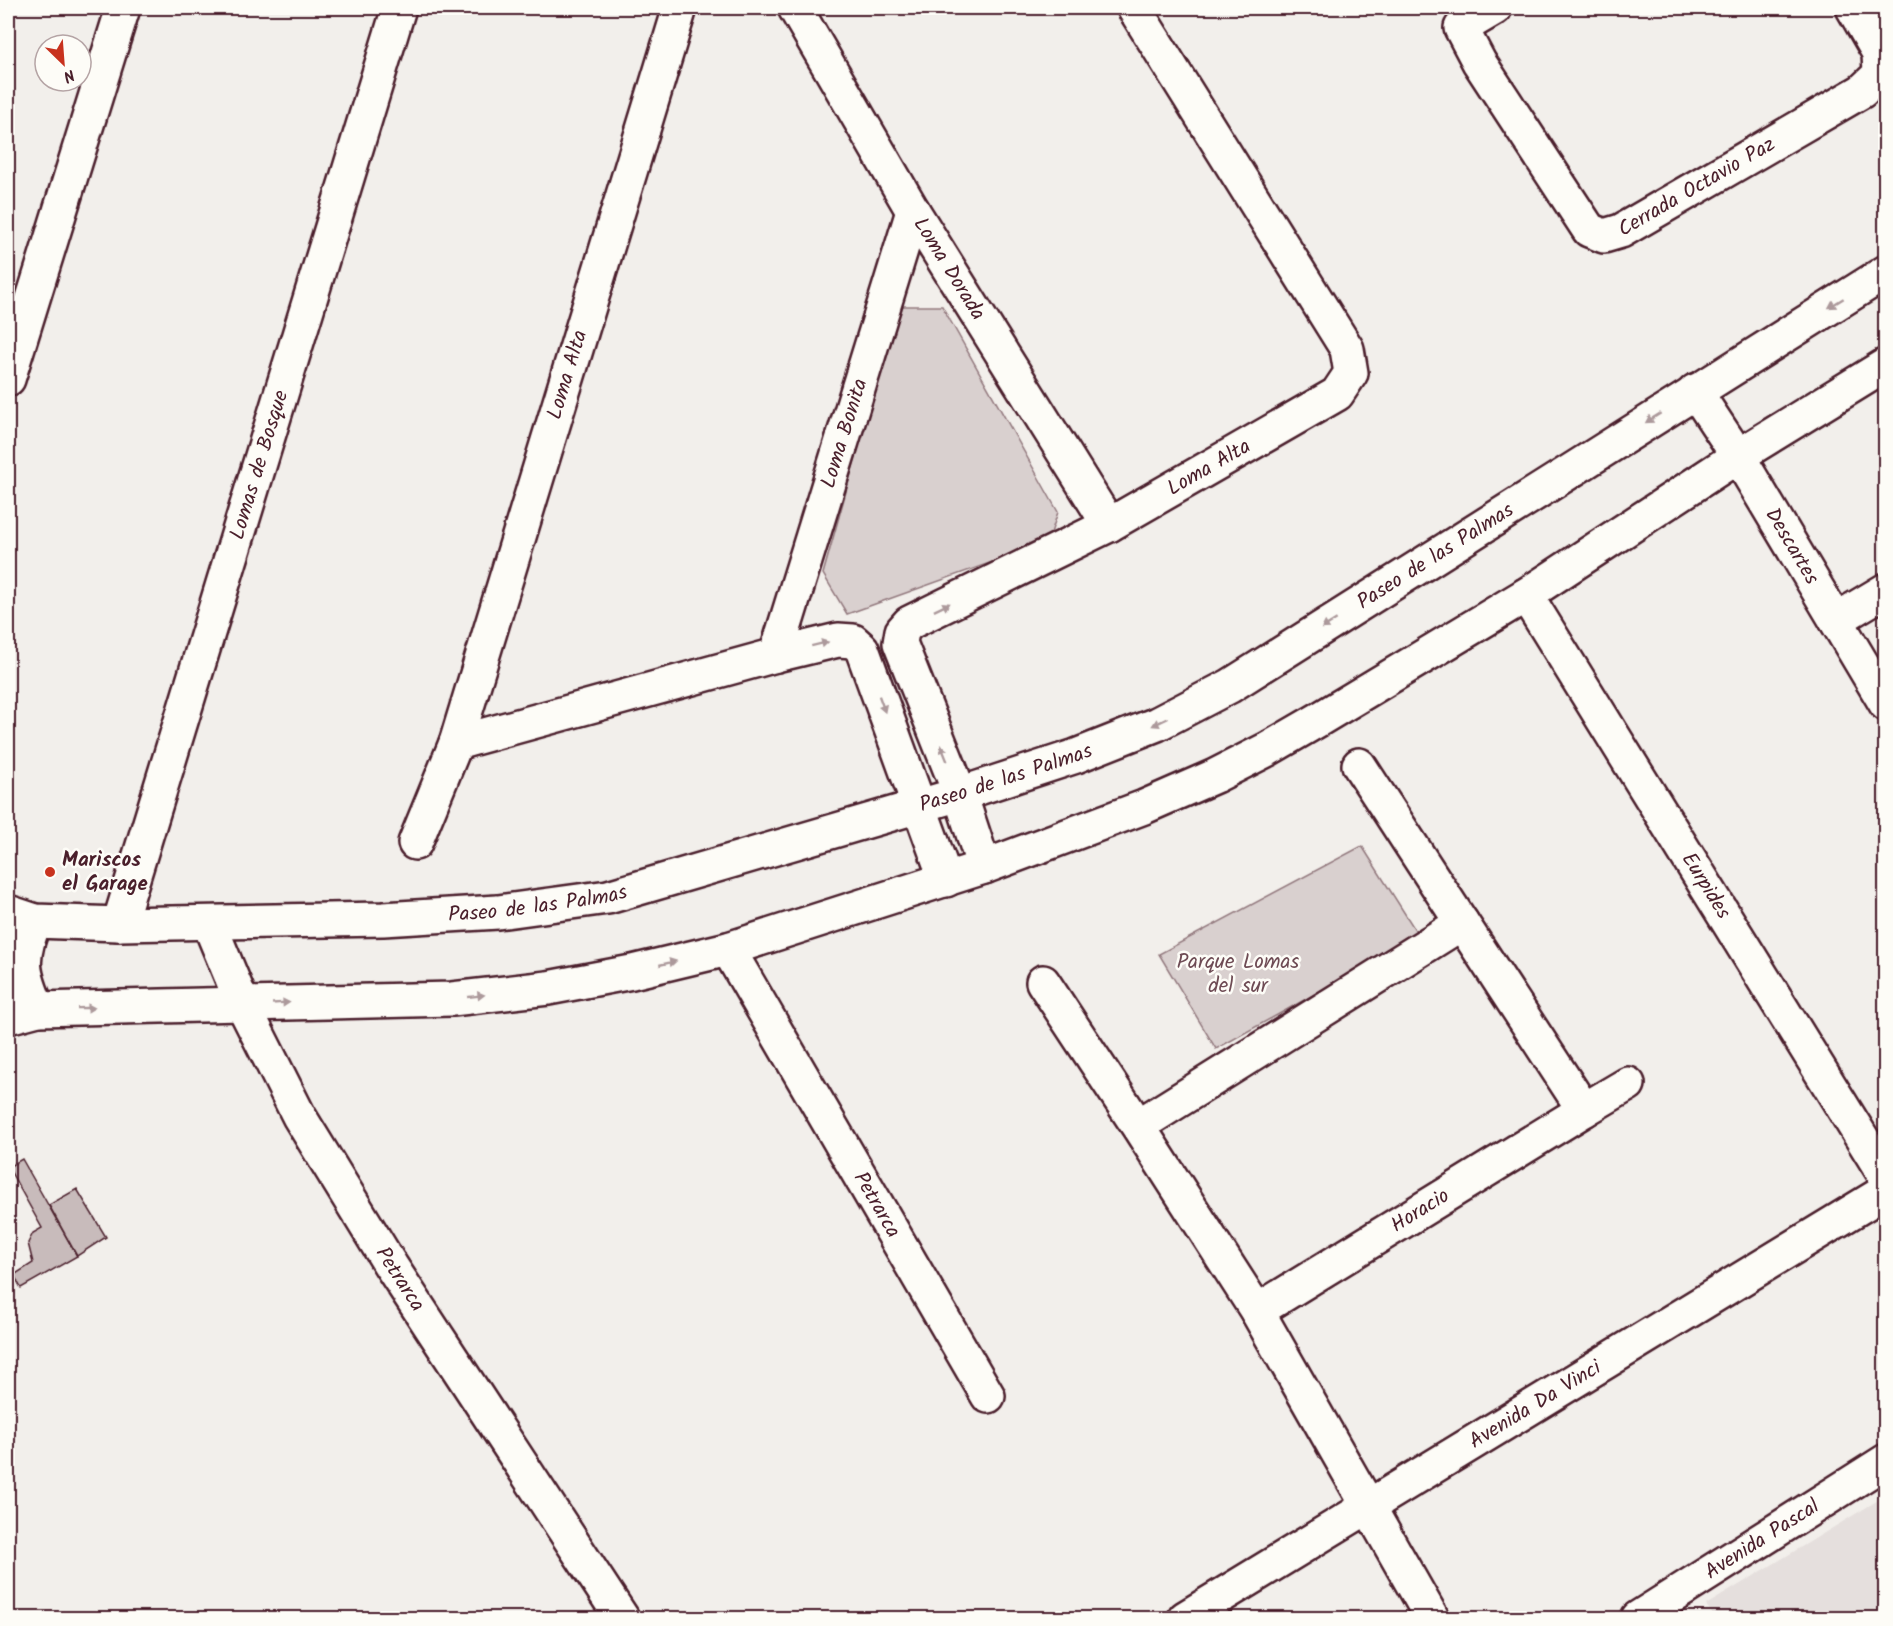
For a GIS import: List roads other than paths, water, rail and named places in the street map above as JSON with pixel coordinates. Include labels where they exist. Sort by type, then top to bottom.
[{"type":"street","points":[[8,379],[123,8]]},
{"type":"street","name":"Lomas de Bosque","points":[[118,924],[399,8]]},
{"type":"street","name":"Loma Alta","points":[[415,843],[456,743],[680,8]]},
{"type":"street","name":"Loma Dorada","points":[[795,8],[913,211],[1108,525]]},
{"type":"street","name":"Loma Alta","points":[[984,867],[960,794],[900,643],[902,631],[909,623],[1108,525],[1337,394],[1351,374],[1347,349],[1134,8]]},
{"type":"street","name":"Cerrada Octavio Paz","points":[[1496,8],[1455,18],[1479,62],[1589,230],[1604,236],[1622,231],[1862,91],[1880,74],[1879,53],[1853,8]]},
{"type":"street","name":"Loma Bonita","points":[[776,655],[913,211]]},
{"type":"street","name":"Paseo de las Palmas","points":[[21,916],[118,924],[383,919],[498,912],[608,897],[960,794],[1076,756],[1157,724],[1230,686],[1886,272]]},
{"type":"street","points":[[21,916],[27,940],[23,971],[23,1013],[463,998],[548,988],[632,972],[728,949],[984,867],[1143,807],[1215,776],[1318,720],[1526,595],[1738,456],[1886,365]]},
{"type":"street","name":"Descartes","points":[[1695,391],[1738,456],[1886,704]]},
{"type":"street","points":[[1836,620],[1886,590]]},
{"type":"street","name":"Eurpides","points":[[1526,595],[1886,1176]]},
{"type":"street","points":[[456,743],[776,655],[838,640],[853,640],[862,649],[946,880]]},
{"type":"street","points":[[1359,765],[1584,1110]]},
{"type":"street","points":[[1138,1126],[1462,922]]},
{"type":"street","name":"Petrarca","points":[[209,923],[243,1005],[298,1116],[372,1236],[622,1618]]},
{"type":"street","name":"Petrarca","points":[[728,949],[988,1396]]},
{"type":"street","points":[[1043,982],[1257,1311],[1432,1618]]},
{"type":"street","name":"Horacio","points":[[1257,1311],[1628,1084]]},
{"type":"street","name":"Avenida Da Vinci","points":[[1185,1618],[1886,1191]]},
{"type":"street","name":"Avenida Pascal","points":[[1638,1618],[1886,1461]]},
{"type":"place","name":"Mariscos el Garage","points":[[50,872]]},
{"type":"park label","name":"Parque Lomas del sur","points":[[1238,974]]}]
